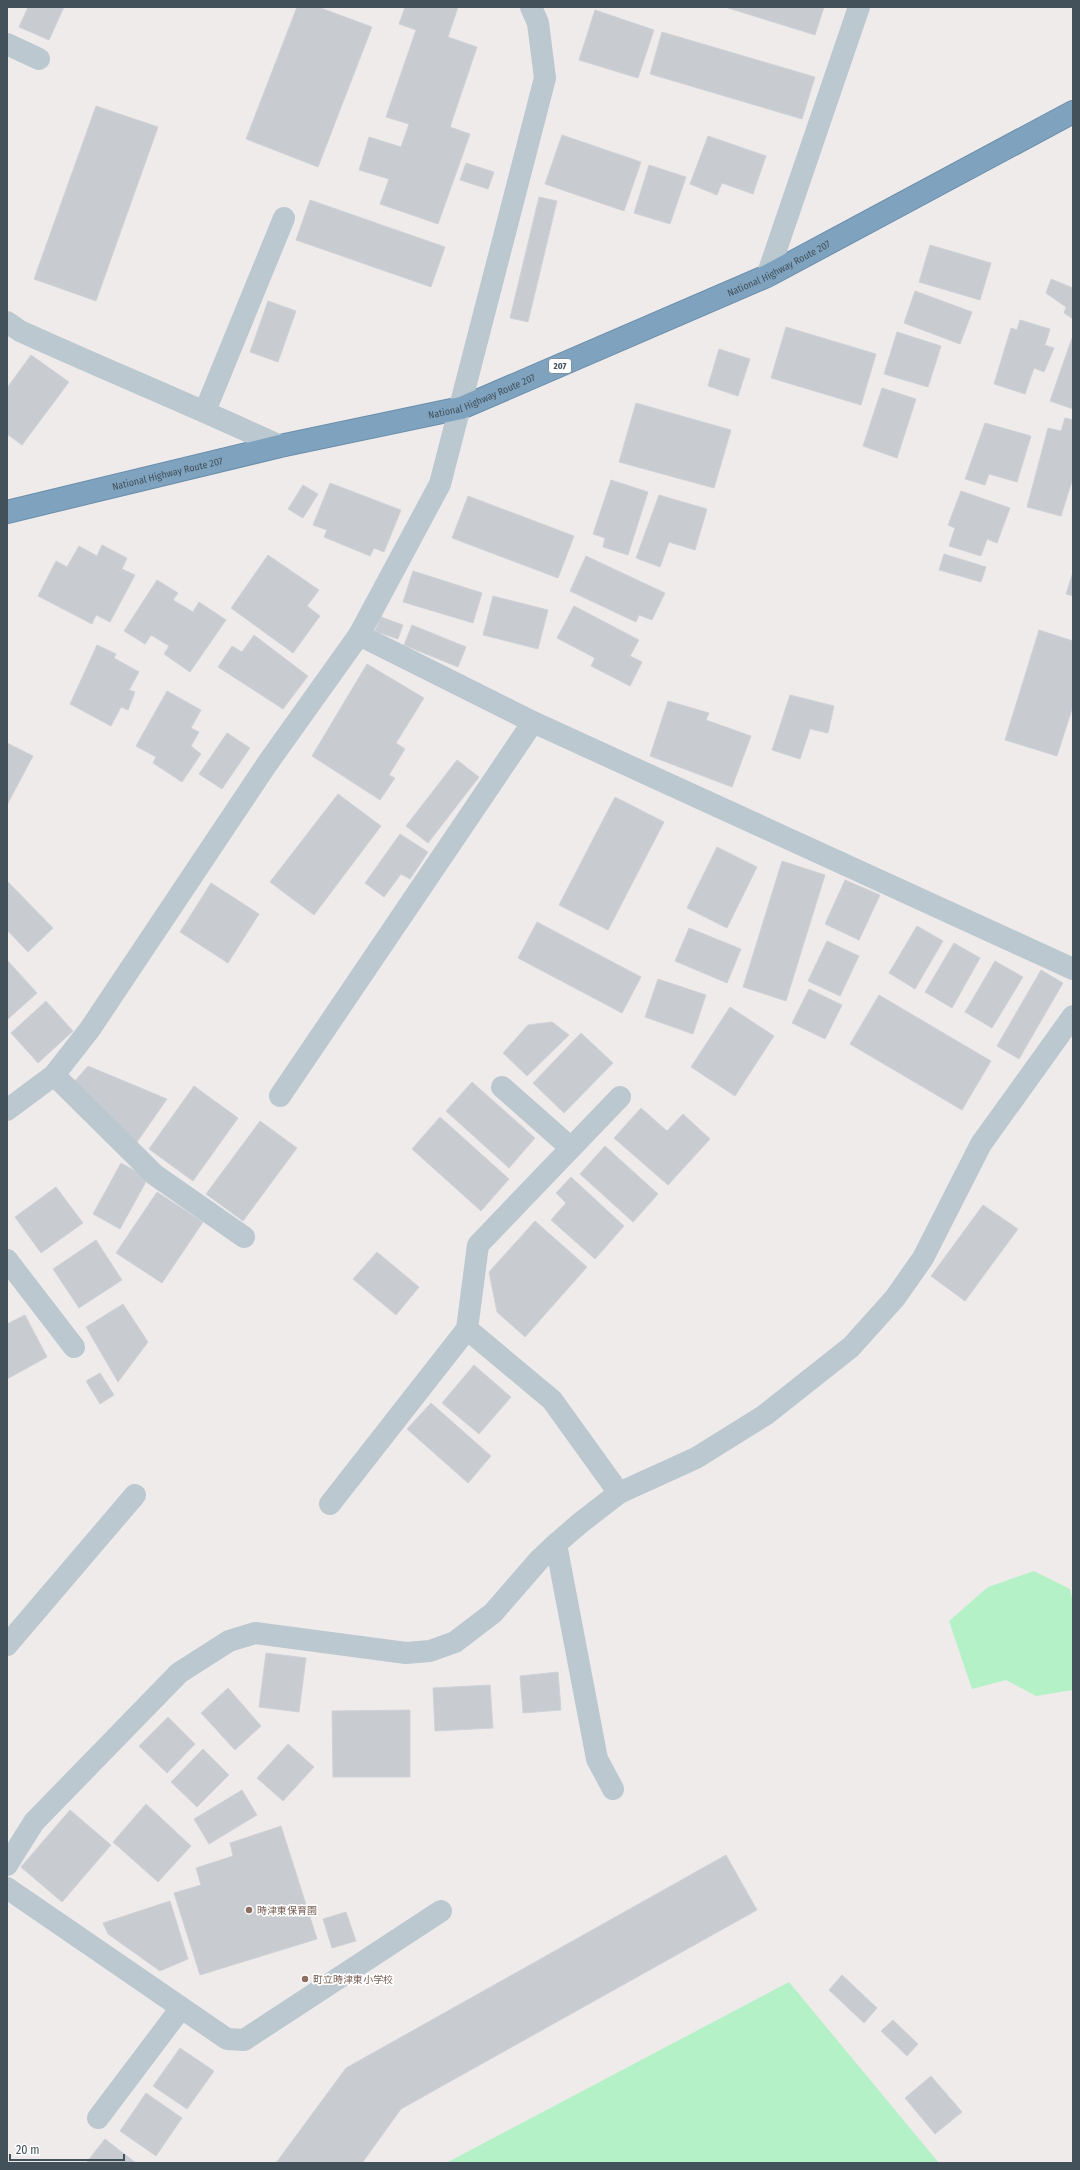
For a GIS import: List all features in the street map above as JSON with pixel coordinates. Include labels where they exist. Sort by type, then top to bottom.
[{"type":"highway","name":"National Highway Route 207","points":[[7,512],[280,446],[462,408],[767,276],[1073,112]]},
{"type":"street","points":[[7,1110],[54,1075],[90,1029],[267,764],[359,635],[440,484],[462,408],[545,78],[538,23],[531,7]]},
{"type":"street","points":[[767,276],[859,7]]},
{"type":"street","points":[[7,44],[39,59]]},
{"type":"street","points":[[205,411],[284,218]]},
{"type":"street","points":[[7,322],[20,331],[116,375],[205,411],[280,446]]},
{"type":"street","points":[[359,635],[533,722],[1073,969]]},
{"type":"street","points":[[280,1096],[533,722]]},
{"type":"street","points":[[7,1865],[34,1822],[180,1673],[229,1641],[255,1633],[406,1653],[430,1651],[455,1642],[493,1614],[539,1560],[556,1544],[579,1524],[620,1493],[696,1458],[758,1419],[851,1347],[895,1298],[923,1258],[981,1144],[1073,1016]]},
{"type":"street","points":[[54,1075],[155,1175],[244,1237]]},
{"type":"street","points":[[502,1087],[571,1148]]},
{"type":"street","points":[[330,1504],[467,1329],[478,1245],[620,1097]]},
{"type":"street","points":[[7,1260],[74,1347]]},
{"type":"street","points":[[467,1329],[552,1400],[620,1493]]},
{"type":"street","points":[[7,1645],[135,1495]]},
{"type":"street","points":[[556,1544],[598,1759],[613,1789]]},
{"type":"street","points":[[7,1888],[227,2039],[244,2040],[441,1911]]},
{"type":"street","points":[[98,2118],[181,2008]]},
{"type":"green space","points":[[1034,1571],[1070,1589],[1073,1603],[1073,1690],[1036,1696],[1006,1680],[972,1689],[949,1621],[988,1587]]},
{"type":"green space","points":[[789,1982],[939,2163],[446,2163]]},
{"type":"building","points":[[28,7],[64,7],[49,40],[19,27]]},
{"type":"building","points":[[297,7],[318,7],[372,27],[318,167],[246,139]]},
{"type":"building","points":[[405,7],[458,7],[448,37],[477,47],[450,127],[470,134],[438,224],[380,204],[389,179],[359,170],[369,137],[401,147],[409,124],[386,117],[416,30],[399,24]]},
{"type":"building","points":[[725,7],[824,7],[815,35]]},
{"type":"building","points":[[595,10],[654,30],[638,78],[579,60]]},
{"type":"building","points":[[662,32],[815,77],[802,119],[650,74]]},
{"type":"building","points":[[96,106],[158,127],[96,301],[34,279]]},
{"type":"building","points":[[562,135],[641,162],[624,211],[545,184]]},
{"type":"building","points":[[708,136],[766,156],[753,194],[722,183],[717,195],[690,184]]},
{"type":"building","points":[[466,163],[494,172],[488,189],[460,180]]},
{"type":"building","points":[[649,165],[686,177],[670,224],[634,213]]},
{"type":"building","points":[[539,197],[557,201],[528,322],[510,318]]},
{"type":"building","points":[[310,200],[445,247],[431,287],[296,240]]},
{"type":"building","points":[[930,245],[991,263],[980,300],[919,282]]},
{"type":"building","points":[[1051,279],[1073,288],[1073,319],[1064,313],[1066,307],[1046,293]]},
{"type":"building","points":[[915,291],[972,312],[960,344],[904,323]]},
{"type":"building","points":[[268,301],[296,311],[278,362],[250,352]]},
{"type":"building","points":[[1020,320],[1050,329],[1045,345],[1054,348],[1044,372],[1034,368],[1025,394],[994,384],[1011,328],[1017,330]]},
{"type":"building","points":[[786,327],[876,354],[861,405],[771,378]]},
{"type":"building","points":[[897,332],[941,346],[928,387],[884,374]]},
{"type":"building","points":[[1073,338],[1073,409],[1050,401]]},
{"type":"building","points":[[719,349],[750,359],[738,396],[708,386]]},
{"type":"building","points":[[31,355],[69,382],[22,445],[7,434],[7,388]]},
{"type":"building","points":[[882,388],[916,399],[897,458],[863,446]]},
{"type":"building","points":[[636,403],[731,430],[714,488],[619,462]]},
{"type":"building","points":[[1065,418],[1073,420],[1073,478],[1061,516],[1027,507],[1048,428],[1061,431]]},
{"type":"building","points":[[985,423],[1031,436],[1017,482],[989,474],[985,485],[965,479]]},
{"type":"building","points":[[611,480],[648,492],[628,555],[603,547],[605,538],[593,534]]},
{"type":"building","points":[[330,483],[401,510],[384,552],[374,548],[370,556],[324,537],[327,530],[313,525]]},
{"type":"building","points":[[303,485],[318,494],[303,518],[288,509]]},
{"type":"building","points":[[961,491],[1010,508],[997,543],[987,539],[981,556],[949,546],[955,528],[948,525]]},
{"type":"building","points":[[659,495],[707,509],[695,550],[669,542],[660,567],[636,558]]},
{"type":"building","points":[[468,496],[574,536],[558,578],[452,538]]},
{"type":"building","points":[[102,545],[127,558],[122,569],[135,575],[110,622],[96,615],[92,624],[38,596],[56,561],[67,567],[79,546],[97,556]]},
{"type":"building","points":[[944,554],[986,567],[981,582],[939,570]]},
{"type":"building","points":[[268,555],[319,590],[307,606],[320,616],[293,653],[231,608]]},
{"type":"building","points":[[586,556],[665,593],[652,620],[639,615],[636,622],[570,591]]},
{"type":"building","points":[[413,571],[482,593],[473,623],[403,602]]},
{"type":"building","points":[[1073,572],[1073,596],[1066,594]]},
{"type":"building","points":[[157,580],[178,593],[173,600],[193,612],[199,602],[226,620],[190,672],[164,654],[169,646],[151,635],[145,644],[124,631]]},
{"type":"building","points":[[493,596],[548,610],[538,649],[483,635]]},
{"type":"building","points":[[574,606],[639,640],[630,656],[642,662],[630,686],[591,666],[595,658],[557,638]]},
{"type":"building","points":[[381,617],[403,625],[398,639],[375,631]]},
{"type":"building","points":[[412,625],[466,647],[458,667],[404,645]]},
{"type":"building","points":[[1039,630],[1073,641],[1073,706],[1057,756],[1005,740]]},
{"type":"building","points":[[254,635],[308,676],[283,709],[218,667],[232,646],[242,652]]},
{"type":"building","points":[[97,645],[116,654],[114,658],[139,672],[129,690],[135,692],[128,710],[121,707],[111,726],[70,704]]},
{"type":"building","points":[[367,664],[424,698],[396,743],[405,749],[389,775],[395,778],[380,800],[312,756]]},
{"type":"building","points":[[167,691],[201,710],[191,728],[199,732],[191,746],[201,754],[182,782],[153,763],[156,757],[136,746]]},
{"type":"building","points":[[790,695],[834,706],[828,733],[810,729],[800,759],[772,750]]},
{"type":"building","points":[[668,701],[709,713],[706,720],[751,736],[732,787],[650,756]]},
{"type":"building","points":[[227,733],[250,748],[222,789],[199,774]]},
{"type":"building","points":[[7,743],[33,756],[7,805]]},
{"type":"building","points":[[457,760],[479,777],[428,843],[406,826]]},
{"type":"building","points":[[338,794],[381,826],[314,915],[270,882]]},
{"type":"building","points":[[615,797],[664,822],[608,930],[559,905]]},
{"type":"building","points":[[400,834],[428,852],[410,879],[401,874],[384,897],[365,883]]},
{"type":"building","points":[[717,847],[757,867],[727,928],[687,908]]},
{"type":"building","points":[[782,861],[825,875],[786,1001],[743,987]]},
{"type":"building","points":[[845,880],[880,895],[859,940],[825,924]]},
{"type":"building","points":[[7,881],[53,928],[28,952],[7,930]]},
{"type":"building","points":[[211,883],[259,914],[228,963],[180,932]]},
{"type":"building","points":[[537,922],[641,977],[622,1013],[518,958]]},
{"type":"building","points":[[917,926],[943,941],[915,989],[889,973]]},
{"type":"building","points":[[689,928],[741,949],[727,983],[675,961]]},
{"type":"building","points":[[827,941],[859,956],[840,996],[808,981]]},
{"type":"building","points":[[954,943],[980,958],[952,1008],[925,992]]},
{"type":"building","points":[[7,960],[37,993],[7,1020]]},
{"type":"building","points":[[995,961],[1023,977],[992,1028],[965,1012]]},
{"type":"building","points":[[1041,970],[1063,983],[1019,1059],[997,1046]]},
{"type":"building","points":[[658,979],[706,995],[693,1034],[645,1017]]},
{"type":"building","points":[[809,989],[842,1005],[825,1039],[792,1023]]},
{"type":"building","points":[[879,995],[991,1061],[962,1110],[850,1044]]},
{"type":"building","points":[[46,1001],[73,1031],[38,1063],[11,1033]]},
{"type":"building","points":[[730,1007],[774,1036],[735,1096],[691,1067]]},
{"type":"building","points":[[552,1022],[569,1035],[527,1076],[503,1053],[528,1025]]},
{"type":"building","points":[[581,1033],[613,1063],[564,1113],[533,1083]]},
{"type":"building","points":[[88,1066],[167,1099],[137,1142],[73,1083]]},
{"type":"building","points":[[472,1082],[535,1138],[509,1168],[446,1111]]},
{"type":"building","points":[[194,1086],[238,1118],[193,1181],[149,1149]]},
{"type":"building","points":[[641,1108],[667,1131],[683,1114],[710,1139],[668,1185],[614,1138]]},
{"type":"building","points":[[440,1117],[509,1179],[481,1211],[412,1149]]},
{"type":"building","points":[[260,1121],[297,1148],[243,1221],[206,1194]]},
{"type":"building","points":[[605,1146],[658,1194],[633,1222],[580,1174]]},
{"type":"building","points":[[121,1163],[148,1178],[120,1229],[93,1214]]},
{"type":"building","points":[[571,1177],[624,1226],[595,1259],[551,1220],[566,1203],[556,1193]]},
{"type":"building","points":[[56,1187],[83,1223],[41,1253],[15,1217]]},
{"type":"building","points":[[157,1192],[203,1222],[162,1283],[116,1253]]},
{"type":"building","points":[[983,1205],[1018,1229],[965,1301],[931,1276]]},
{"type":"building","points":[[535,1221],[587,1267],[525,1337],[497,1312],[489,1272]]},
{"type":"building","points":[[96,1240],[122,1280],[79,1308],[53,1269]]},
{"type":"building","points":[[377,1252],[419,1287],[396,1315],[353,1279]]},
{"type":"building","points":[[123,1304],[148,1342],[118,1382],[86,1327]]},
{"type":"building","points":[[25,1315],[47,1357],[7,1379],[7,1324]]},
{"type":"building","points":[[474,1365],[511,1397],[479,1434],[442,1403]]},
{"type":"building","points":[[100,1373],[114,1395],[100,1404],[86,1381]]},
{"type":"building","points":[[431,1403],[491,1456],[468,1483],[407,1429]]},
{"type":"building","points":[[266,1653],[306,1658],[299,1712],[259,1707]]},
{"type":"building","points":[[558,1672],[561,1710],[523,1713],[520,1676]]},
{"type":"building","points":[[490,1685],[493,1728],[435,1731],[433,1688]]},
{"type":"building","points":[[228,1688],[261,1726],[235,1750],[201,1713]]},
{"type":"building","points":[[410,1710],[410,1777],[333,1777],[332,1711]]},
{"type":"building","points":[[168,1717],[195,1744],[167,1773],[139,1746]]},
{"type":"building","points":[[288,1744],[314,1767],[283,1801],[257,1778]]},
{"type":"building","points":[[203,1749],[229,1775],[197,1807],[171,1782]]},
{"type":"building","points":[[242,1790],[257,1815],[209,1844],[194,1819]]},
{"type":"building","points":[[146,1804],[191,1846],[158,1882],[113,1842]]},
{"type":"building","points":[[70,1810],[111,1845],[62,1902],[21,1867]]},
{"type":"building","points":[[281,1826],[317,1939],[200,1975],[174,1893],[201,1885],[196,1868],[233,1856],[230,1843]]},
{"type":"building","points":[[726,1855],[757,1910],[401,2109],[362,2163],[276,2163],[346,2068]]},
{"type":"building","points":[[170,1901],[188,1959],[160,1971],[108,1934],[103,1923]]},
{"type":"building","points":[[346,1912],[356,1941],[332,1948],[323,1919]]},
{"type":"building","points":[[842,1975],[877,2008],[864,2023],[829,1990]]},
{"type":"building","points":[[893,2020],[918,2044],[907,2056],[881,2031]]},
{"type":"building","points":[[180,2048],[214,2071],[187,2109],[153,2086]]},
{"type":"building","points":[[931,2076],[962,2112],[935,2134],[905,2098]]},
{"type":"building","points":[[146,2093],[182,2118],[156,2156],[120,2131]]},
{"type":"building","points":[[105,2139],[136,2163],[86,2163]]},
{"type":"place","name":"時津東保育園","points":[[249,1910]]},
{"type":"place","name":"町立時津東小学校","points":[[305,1979]]}]
